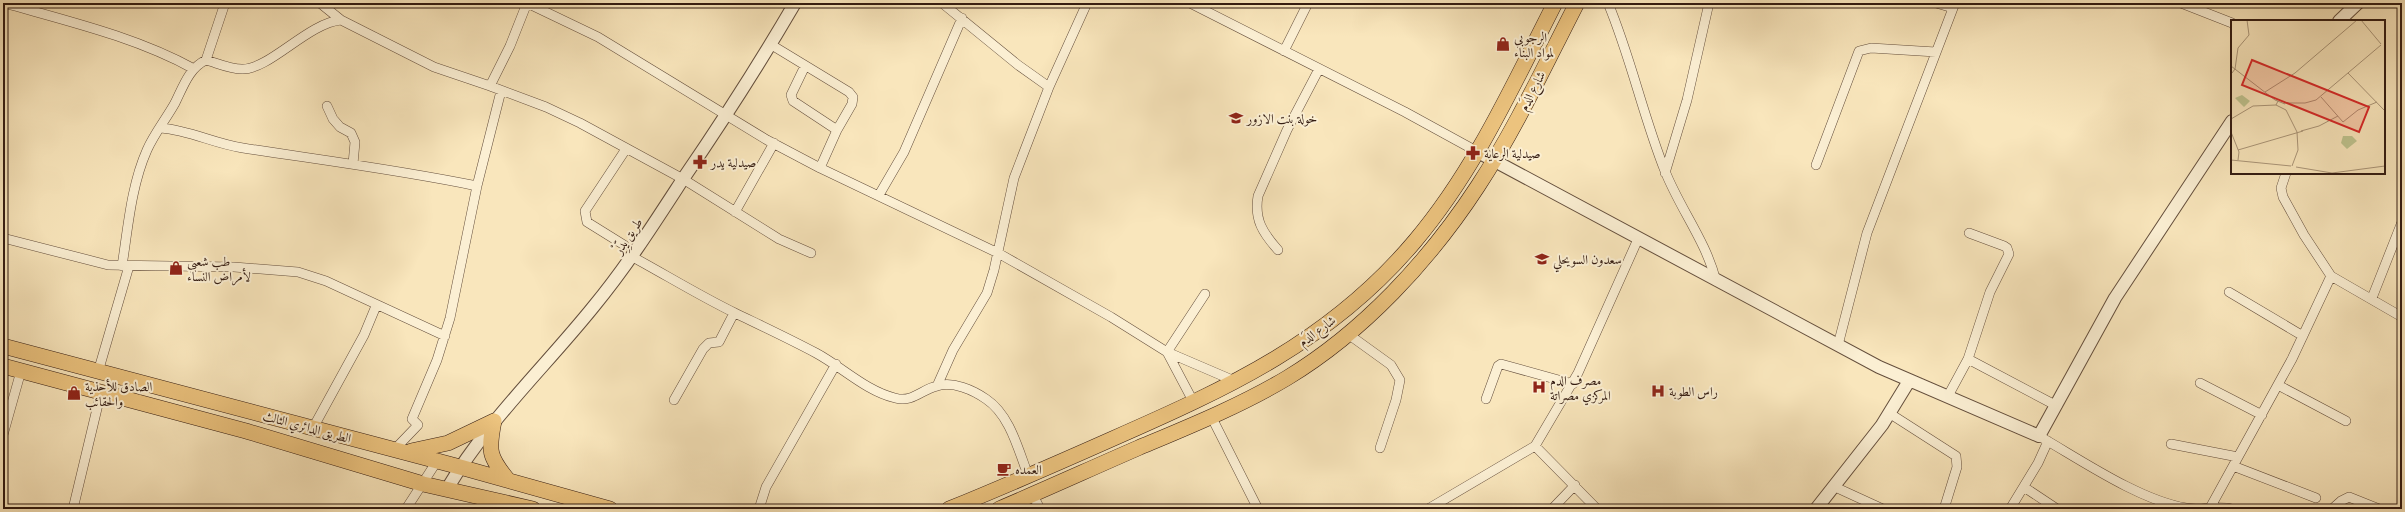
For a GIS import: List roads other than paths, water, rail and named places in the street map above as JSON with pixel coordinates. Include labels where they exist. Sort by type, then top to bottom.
[{"type":"main road","name":"شارع الدَم","points":[[949,509],[1194,403],[1237,382],[1314,334],[1360,298],[1392,267],[1430,221],[1462,178],[1478,152],[1555,3]]},
{"type":"main road","name":"شارع الدَم","points":[[999,509],[1211,416],[1287,378],[1348,334],[1390,295],[1424,257],[1476,188],[1516,121],[1577,3]]},
{"type":"main road","name":"الطريق الدائري الثالث","points":[[3,346],[460,467],[610,509]]},
{"type":"main road","name":"الطريق الدائري الثالث","points":[[3,366],[304,448],[423,484],[533,509]]},
{"type":"main road","points":[[400,451],[433,448],[448,443],[494,421]]},
{"type":"main road","points":[[494,421],[490,443],[490,455],[508,480]]},
{"type":"street","points":[[4,3],[30,7],[141,45],[176,59],[194,69]]},
{"type":"street","points":[[98,372],[125,266],[132,198],[141,168],[152,140],[161,128],[194,69],[206,60],[225,3]]},
{"type":"street","points":[[320,3],[341,20],[434,67],[553,110],[683,179],[779,239],[812,253]]},
{"type":"street","points":[[490,86],[510,46],[527,3],[598,36],[726,116],[820,168],[998,253],[1104,313],[1167,352],[1237,382]]},
{"type":"street","name":"طريق يِدِّرْ","points":[[447,489],[460,467],[494,421],[547,363],[595,305],[631,256],[726,116],[795,3]]},
{"type":"street","points":[[942,3],[1018,65],[1049,87]]},
{"type":"street","points":[[937,386],[959,339],[987,293],[998,253],[1014,178],[1049,87],[1087,3]]},
{"type":"street","points":[[1190,3],[1494,160],[1716,281],[1909,381],[1948,396],[2044,439],[2140,492],[2186,509],[2232,509]]},
{"type":"street","points":[[1284,51],[1308,3]]},
{"type":"street","points":[[1608,3],[1665,173],[1704,244],[1711,260],[1716,281]]},
{"type":"street","points":[[1665,173],[1687,100],[1709,3]]},
{"type":"street","points":[[1838,345],[1867,233],[1954,6],[1936,3]]},
{"type":"street","points":[[2181,3],[2231,22]]},
{"type":"street","points":[[2340,20],[2358,3]]},
{"type":"street","points":[[879,195],[904,152],[962,18]]},
{"type":"street","points":[[206,60],[241,69],[247,69],[268,60],[310,32],[329,22],[341,20]]},
{"type":"street","points":[[770,44],[849,92],[853,97],[852,104],[837,130],[820,168]]},
{"type":"street","points":[[1816,165],[1859,52],[1871,48],[1936,52]]},
{"type":"street","points":[[805,66],[791,95],[793,101],[837,130]]},
{"type":"street","points":[[1278,250],[1259,224],[1256,205],[1258,196],[1291,123],[1319,69]]},
{"type":"street","points":[[400,451],[418,425],[412,419],[445,336],[458,289],[477,186],[501,91]]},
{"type":"street","points":[[327,106],[333,119],[340,127],[351,133],[355,142],[353,164]]},
{"type":"street","points":[[2010,509],[2024,487],[2057,406],[2115,298],[2231,123]]},
{"type":"street","points":[[161,128],[192,134],[220,144],[353,164],[477,186]]},
{"type":"street","points":[[736,212],[774,143]]},
{"type":"street","points":[[624,245],[587,222],[585,211],[626,149]]},
{"type":"street","points":[[2286,174],[2282,188],[2283,197],[2304,234],[2331,276],[2372,298],[2402,317]]},
{"type":"street","points":[[2372,298],[2402,222]]},
{"type":"street","points":[[1948,396],[1968,358],[1990,292],[2009,254],[2008,248],[1969,233]]},
{"type":"street","points":[[3,238],[87,260],[125,266],[234,267],[298,272],[326,280],[376,306],[445,336]]},
{"type":"street","points":[[1428,509],[1535,446],[1572,384],[1638,239]]},
{"type":"street","points":[[631,256],[734,313],[764,326],[836,364],[875,390],[895,398],[914,397],[937,386],[964,388],[987,399],[1006,422],[1028,474]]},
{"type":"street","points":[[2210,508],[2278,385],[2331,276]]},
{"type":"street","points":[[2229,292],[2303,336]]},
{"type":"street","points":[[1167,352],[1205,294]]},
{"type":"street","points":[[313,428],[364,334],[376,306]]},
{"type":"street","points":[[674,400],[703,349],[710,344],[719,342],[734,313]]},
{"type":"street","points":[[1348,334],[1391,366],[1400,380],[1396,400],[1380,448]]},
{"type":"street","points":[[1167,352],[1194,403]]},
{"type":"street","points":[[1968,358],[2057,406]]},
{"type":"street","points":[[759,509],[766,487],[836,364]]},
{"type":"street","points":[[1486,399],[1498,366],[1501,364],[1572,384]]},
{"type":"street","points":[[3,435],[21,371]]},
{"type":"street","points":[[1816,509],[1835,486],[1889,413],[1909,381]]},
{"type":"street","points":[[2200,383],[2262,415]]},
{"type":"street","points":[[2278,385],[2346,422]]},
{"type":"street","points":[[73,509],[101,392]]},
{"type":"street","points":[[1889,413],[1956,456],[1958,467],[1944,509]]},
{"type":"street","points":[[1211,416],[1258,509]]},
{"type":"street","points":[[2171,444],[2238,457]]},
{"type":"street","points":[[1535,446],[1597,509]]},
{"type":"street","points":[[406,509],[437,461]]},
{"type":"street","points":[[2233,466],[2316,498]]},
{"type":"street","points":[[1552,509],[1575,485]]},
{"type":"street","points":[[1835,486],[1883,509]]},
{"type":"street","points":[[2024,487],[2057,509]]},
{"type":"street","points":[[1033,495],[1040,509]]},
{"type":"street","points":[[2332,509],[2340,501],[2349,497],[2379,509]]},
{"type":"place","name":"الرجوبي لمواد البناء","points":[[1503,44]]},
{"type":"place","name":"خولة بنت الازور","points":[[1236,118]]},
{"type":"place","name":"صيدلية الرعاية","points":[[1473,153]]},
{"type":"place","name":"صيدلية يدر","points":[[700,162]]},
{"type":"place","name":"سعدون السويحلي","points":[[1542,259]]},
{"type":"place","name":"طب شعبي لأمراض النساء","points":[[176,268]]},
{"type":"place","name":"مصرف الدم المركزي مصراتة","points":[[1539,387]]},
{"type":"place","name":"راس الطوبة","points":[[1658,391]]},
{"type":"place","name":"الصادق للأحذية والحقائب","points":[[74,393]]},
{"type":"place","name":"العمده","points":[[1004,469]]}]
